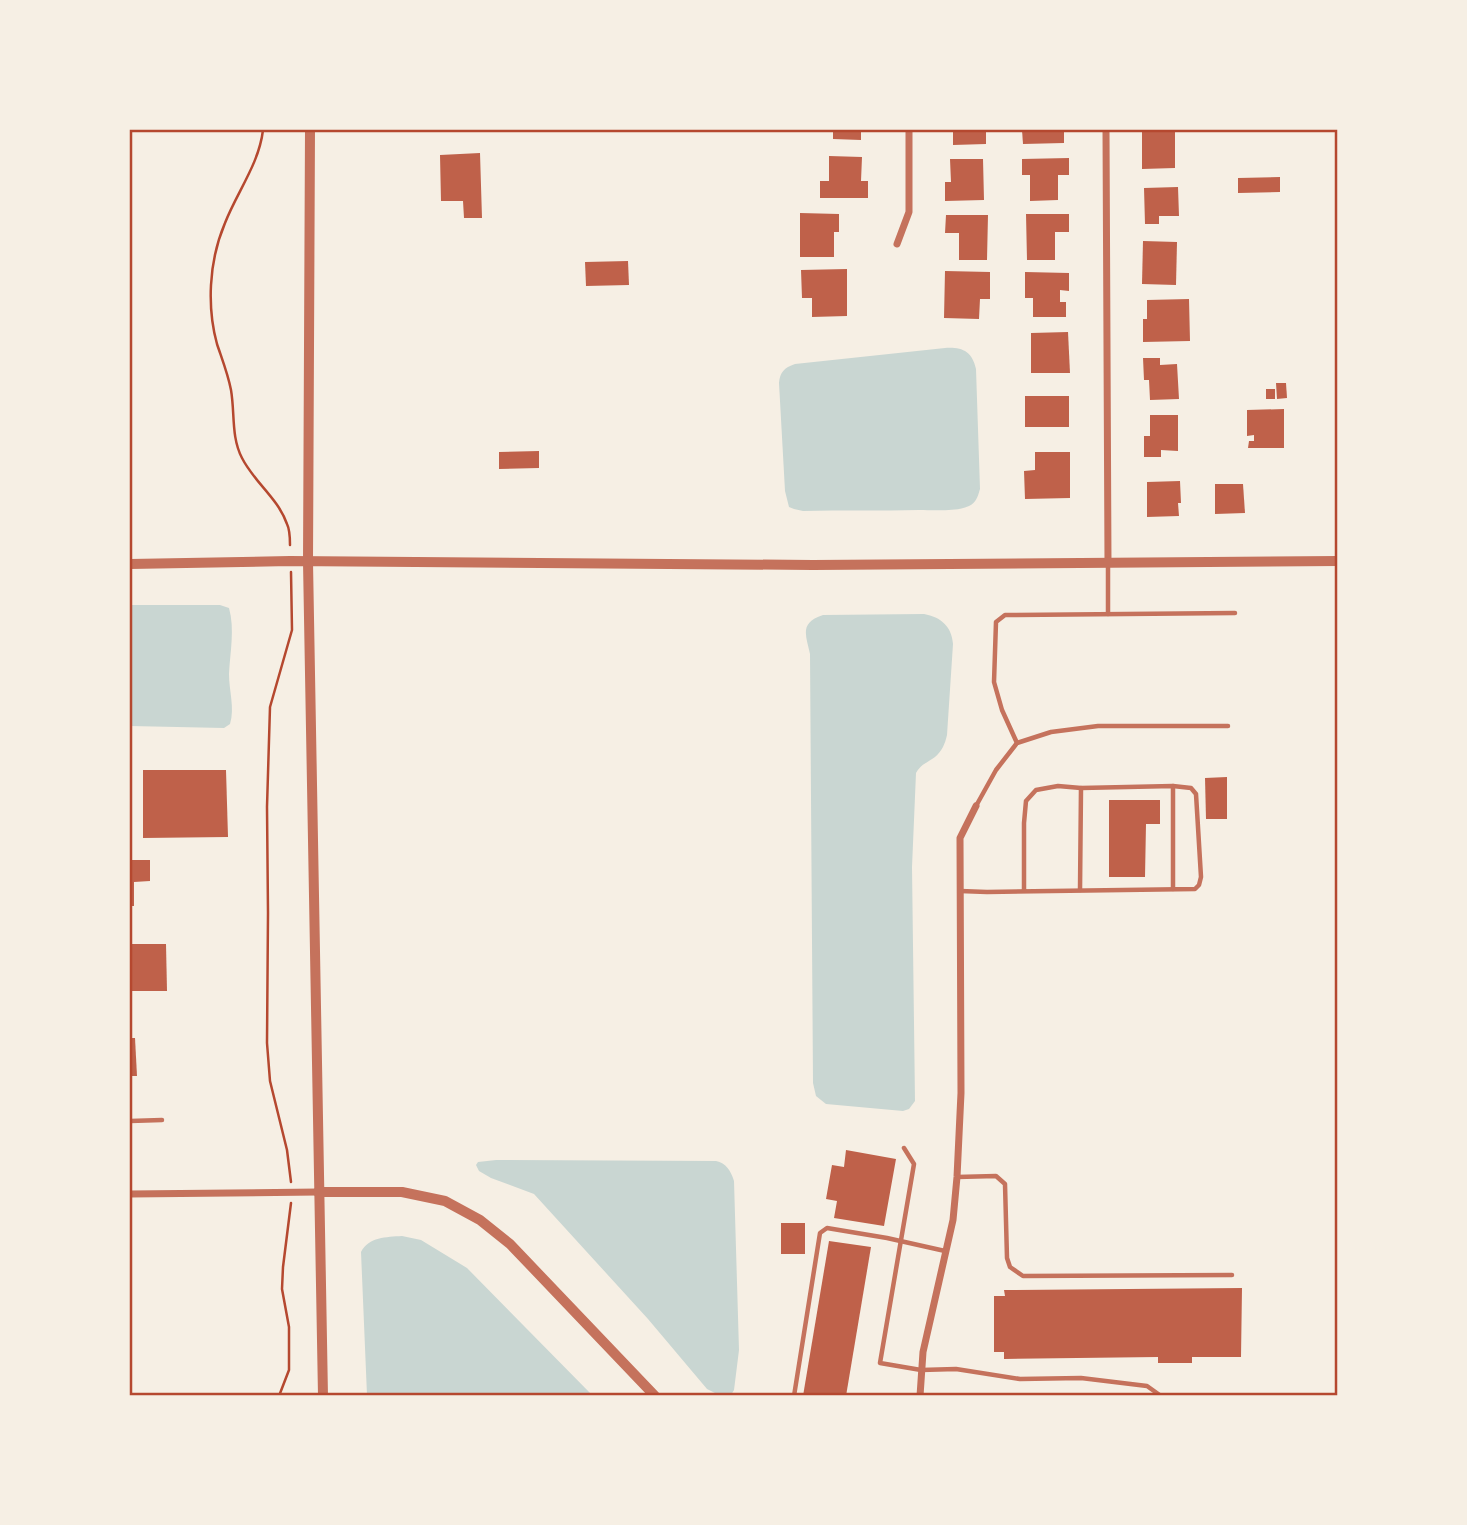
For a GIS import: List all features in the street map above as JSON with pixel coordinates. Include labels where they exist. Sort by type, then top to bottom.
[{"type":"street","points":[[310,130],[307,562],[323,1395]]},
{"type":"street","points":[[897,244],[909,212],[909,130]]},
{"type":"street","points":[[1106,130],[1108,563]]},
{"type":"street","points":[[130,564],[307,562],[799,565],[1338,561]]},
{"type":"street","points":[[920,1395],[923,1352],[953,1220],[961,1093],[961,838],[976,806]]},
{"type":"street","points":[[130,1194],[402,1192],[445,1201],[480,1220],[510,1244],[655,1395]]},
{"type":"lane","points":[[1108,563],[1108,614]]},
{"type":"lane","points":[[1017,743],[1002,710],[994,682],[996,622],[1005,615],[1235,613]]},
{"type":"lane","points":[[976,806],[996,770],[1017,743],[1051,732],[1098,726],[1228,726]]},
{"type":"lane","points":[[961,891],[1024,891],[1195,889],[1201,877],[1196,794],[1191,788],[1172,786],[1058,786],[1036,790],[1026,801],[1024,891]]},
{"type":"lane","points":[[1172,786],[1173,889]]},
{"type":"lane","points":[[1080,890],[1081,788]]},
{"type":"lane","points":[[130,1121],[162,1120]]},
{"type":"lane","points":[[904,1148],[914,1164],[880,1363],[921,1370],[956,1369],[1020,1378],[1081,1378],[1147,1386],[1161,1395]]},
{"type":"lane","points":[[957,1177],[996,1176],[1005,1184],[1007,1258],[1010,1267],[1023,1276],[1232,1275]]},
{"type":"lane","points":[[794,1395],[820,1233],[827,1228],[945,1251]]},
{"type":"path","points":[[263,130],[255,160],[224,224],[215,254],[211,305],[216,340],[231,388],[237,446],[242,459],[278,505],[288,525],[290,545]]},
{"type":"path","points":[[279,1395],[289,1370],[289,1327],[282,1289],[291,1192],[287,1150],[270,1081],[267,1043],[268,729],[273,692],[292,630],[291,572]]},
{"type":"shaded area","points":[[945,348],[965,351],[972,358],[976,369],[980,489],[973,503],[964,508],[944,510],[803,511],[789,507],[785,491],[779,383],[783,371],[795,364]]},
{"type":"shaded area","points":[[130,605],[220,605],[229,608],[232,633],[230,724],[224,728],[130,726]]},
{"type":"shaded area","points":[[924,614],[944,624],[953,644],[947,735],[940,752],[916,773],[912,867],[915,1101],[909,1109],[903,1111],[826,1104],[816,1096],[813,1083],[810,654],[806,630],[810,622],[823,615]]},
{"type":"shaded area","points":[[716,1161],[730,1171],[734,1181],[739,1350],[731,1395],[719,1395],[707,1389],[648,1319],[534,1194],[491,1178],[479,1171],[476,1165],[478,1162]]},
{"type":"shaded area","points":[[402,1236],[421,1240],[467,1268],[592,1395],[367,1395],[361,1252],[373,1241]]},
{"type":"building","points":[[833,130],[861,130],[861,140],[833,139]]},
{"type":"building","points":[[953,130],[986,130],[986,144],[953,145]]},
{"type":"building","points":[[1022,130],[1064,130],[1064,143],[1023,144]]},
{"type":"building","points":[[1142,130],[1175,130],[1175,168],[1142,169]]},
{"type":"building","points":[[480,153],[482,218],[464,218],[463,201],[441,201],[440,155]]},
{"type":"building","points":[[829,156],[862,157],[861,181],[868,181],[868,198],[820,198],[820,181],[829,181]]},
{"type":"building","points":[[1069,158],[1069,175],[1058,175],[1058,200],[1030,201],[1030,175],[1022,175],[1022,159]]},
{"type":"building","points":[[950,159],[983,159],[984,200],[945,201],[945,182],[951,182]]},
{"type":"building","points":[[1280,177],[1280,192],[1238,193],[1238,178]]},
{"type":"building","points":[[1178,187],[1179,216],[1159,216],[1159,224],[1145,224],[1144,188]]},
{"type":"building","points":[[800,213],[839,214],[839,232],[834,232],[834,257],[800,257]]},
{"type":"building","points":[[1026,214],[1069,214],[1069,232],[1055,232],[1055,260],[1027,260]]},
{"type":"building","points":[[946,215],[988,215],[987,260],[959,260],[959,233],[945,233]]},
{"type":"building","points":[[1143,241],[1177,242],[1176,285],[1142,284]]},
{"type":"building","points":[[628,261],[629,285],[586,286],[585,262]]},
{"type":"building","points":[[847,269],[847,316],[812,317],[812,298],[802,298],[801,270]]},
{"type":"building","points":[[945,271],[990,272],[990,299],[980,299],[979,319],[944,318]]},
{"type":"building","points":[[1025,272],[1069,273],[1069,291],[1060,290],[1060,302],[1066,302],[1066,317],[1033,317],[1033,298],[1025,298]]},
{"type":"building","points":[[1189,299],[1190,341],[1143,342],[1143,319],[1147,319],[1147,300]]},
{"type":"building","points":[[1068,332],[1070,373],[1031,373],[1031,333]]},
{"type":"building","points":[[1143,358],[1160,358],[1160,365],[1177,364],[1179,399],[1150,400],[1149,380],[1144,380]]},
{"type":"building","points":[[1276,383],[1286,383],[1287,398],[1277,399]]},
{"type":"building","points":[[1266,389],[1275,389],[1275,399],[1266,399]]},
{"type":"building","points":[[1025,396],[1069,396],[1069,427],[1025,427]]},
{"type":"building","points":[[1284,409],[1284,448],[1248,448],[1249,441],[1254,441],[1254,435],[1247,436],[1247,410]]},
{"type":"building","points":[[1150,415],[1178,415],[1178,451],[1161,450],[1161,457],[1144,457],[1144,436],[1150,436]]},
{"type":"building","points":[[539,451],[539,468],[499,469],[499,452]]},
{"type":"building","points":[[1035,452],[1070,452],[1070,498],[1025,499],[1024,471],[1035,470]]},
{"type":"building","points":[[1180,481],[1179,516],[1147,517],[1147,482]]},
{"type":"building","points":[[1215,484],[1243,484],[1245,513],[1215,514]]},
{"type":"building","points":[[143,770],[226,770],[228,837],[143,838]]},
{"type":"building","points":[[1227,777],[1227,819],[1206,819],[1205,778]]},
{"type":"building","points":[[1109,800],[1160,800],[1160,824],[1146,824],[1145,877],[1109,877]]},
{"type":"building","points":[[130,860],[150,860],[150,881],[134,882],[134,906],[130,906]]},
{"type":"building","points":[[130,944],[166,944],[167,991],[130,991]]},
{"type":"building","points":[[130,1038],[135,1038],[137,1076],[130,1076]]},
{"type":"building","points":[[846,1150],[896,1159],[884,1226],[834,1218],[837,1201],[826,1199],[832,1165],[844,1167]]},
{"type":"building","points":[[781,1223],[805,1223],[805,1254],[781,1254]]},
{"type":"building","points":[[829,1241],[871,1247],[846,1396],[803,1396]]},
{"type":"building","points":[[1242,1288],[1241,1357],[1192,1357],[1192,1363],[1158,1363],[1158,1357],[1004,1359],[1004,1352],[994,1352],[994,1296],[1005,1296],[1004,1290]]}]
